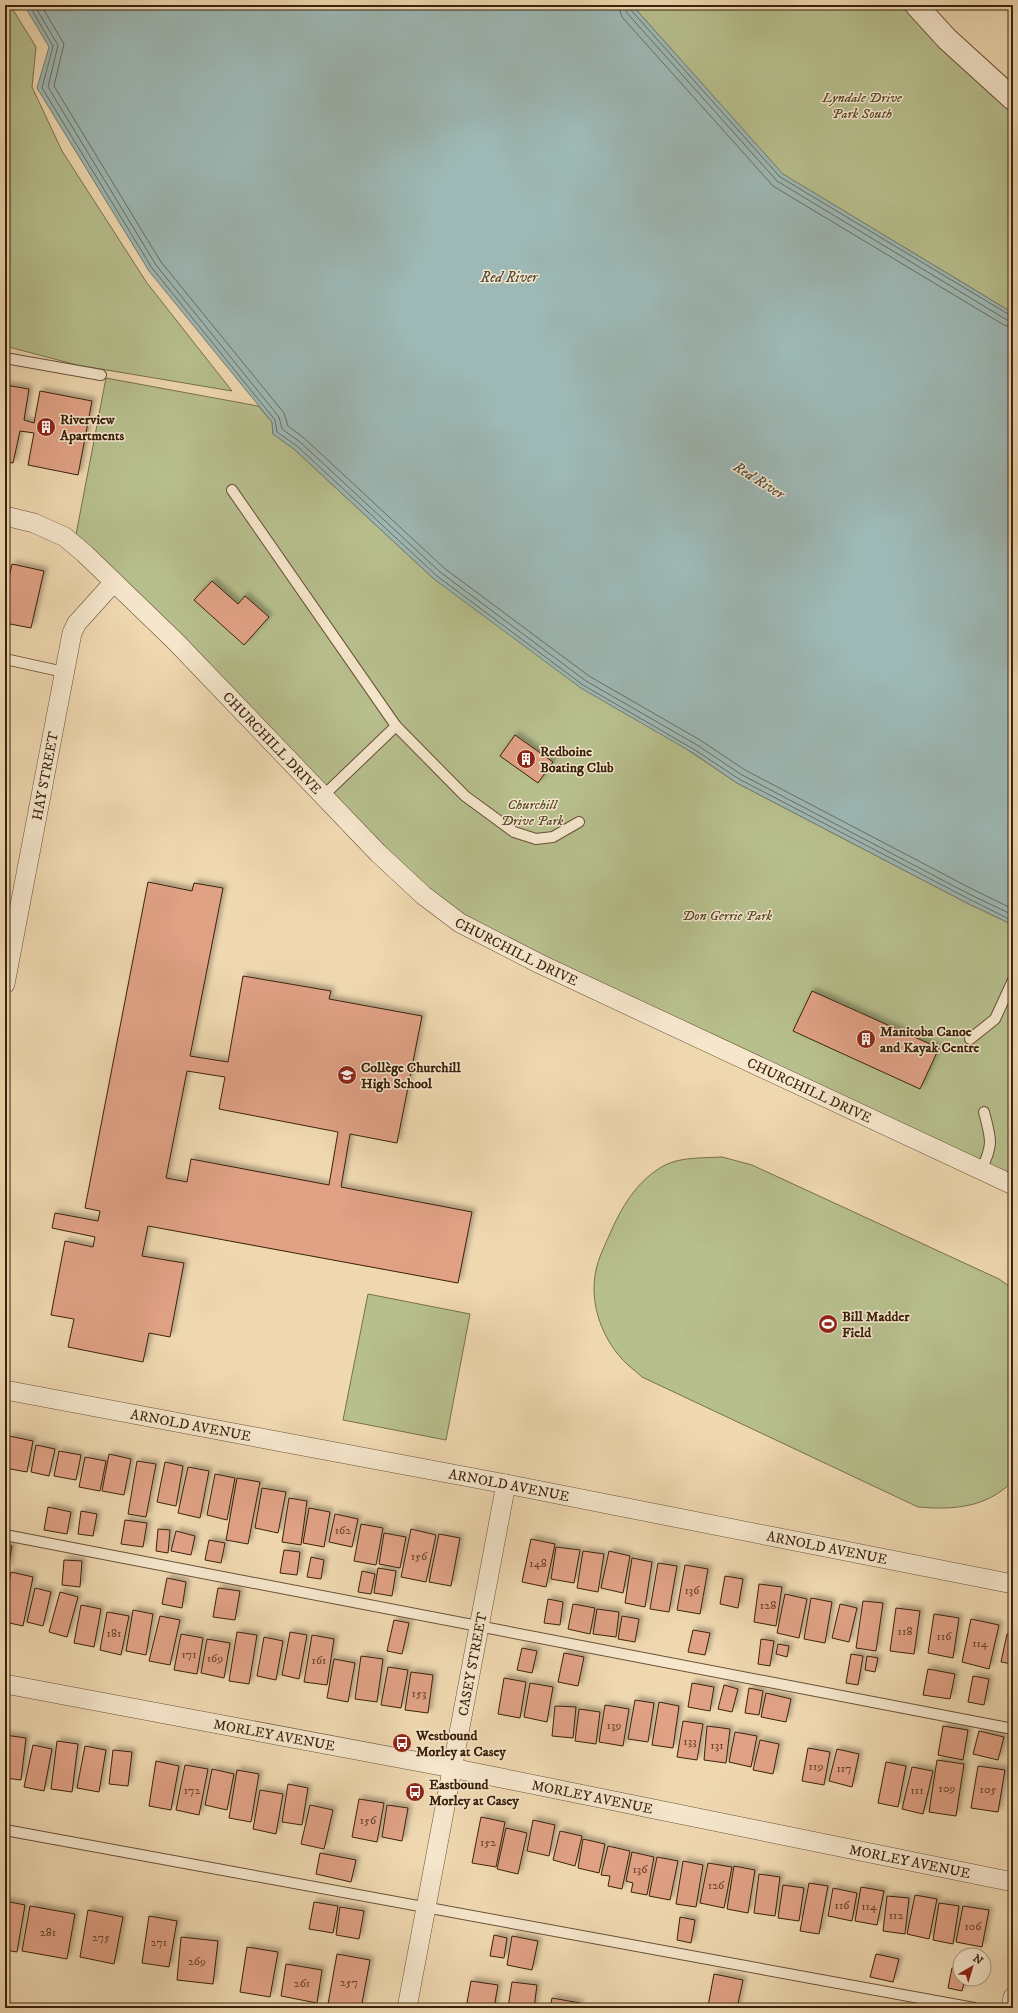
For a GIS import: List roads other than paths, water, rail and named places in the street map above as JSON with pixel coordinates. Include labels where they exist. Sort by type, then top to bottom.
[{"type":"street","points":[[916,5],[947,39],[1013,98]]},
{"type":"street","name":"CHURCHILL DRIVE","points":[[5,516],[34,523],[65,537],[176,642],[383,858],[423,895],[460,923],[540,964],[1013,1185]]},
{"type":"street","name":"HAY STREET","points":[[5,984],[72,633],[77,623],[114,582]]},
{"type":"street","name":"ARNOLD AVENUE","points":[[5,1390],[506,1484],[1013,1584]]},
{"type":"street","name":"CASEY STREET","points":[[408,2008],[506,1484]]},
{"type":"street","name":"MORLEY AVENUE","points":[[5,1684],[452,1768],[1013,1882]]},
{"type":"street","points":[[1011,2008],[1013,1997]]},
{"type":"lane","points":[[5,358],[101,375]]},
{"type":"lane","points":[[232,490],[396,726],[465,796],[514,832],[536,839],[553,837],[579,822]]},
{"type":"lane","points":[[5,660],[64,672]]},
{"type":"lane","points":[[323,796],[396,726]]},
{"type":"lane","points":[[970,1038],[995,1019],[1013,980]]},
{"type":"lane","points":[[981,1170],[990,1152],[990,1135],[984,1112]]},
{"type":"lane","points":[[5,1535],[1013,1729]]},
{"type":"lane","points":[[5,1830],[974,2008]]},
{"type":"water","name":"Red River","points":[[24,5],[632,5],[783,174],[1013,313],[1013,925],[965,902],[737,783],[693,753],[581,688],[434,579],[294,449],[273,434],[272,422],[149,271],[37,88],[49,47]]},
{"type":"place","name":"Riverview Apartments","points":[[46,427]]},
{"type":"place","name":"Redboine Boating Club","points":[[526,759]]},
{"type":"place","name":"Manitoba Canoe and Kayak Centre","points":[[866,1039]]},
{"type":"place","name":"Collège Churchill High School","points":[[347,1075]]},
{"type":"place","name":"Bill Madder Field","points":[[828,1324]]},
{"type":"place","name":"Westbound Morley at Casey","points":[[402,1743]]},
{"type":"place","name":"Eastbound Morley at Casey","points":[[415,1792]]},
{"type":"park label","name":"Lyndale Drive Park South","points":[[862,106]]},
{"type":"park label","name":"Churchill Drive Park","points":[[532,812]]},
{"type":"park label","name":"Don Gerrie Park","points":[[727,915]]}]
